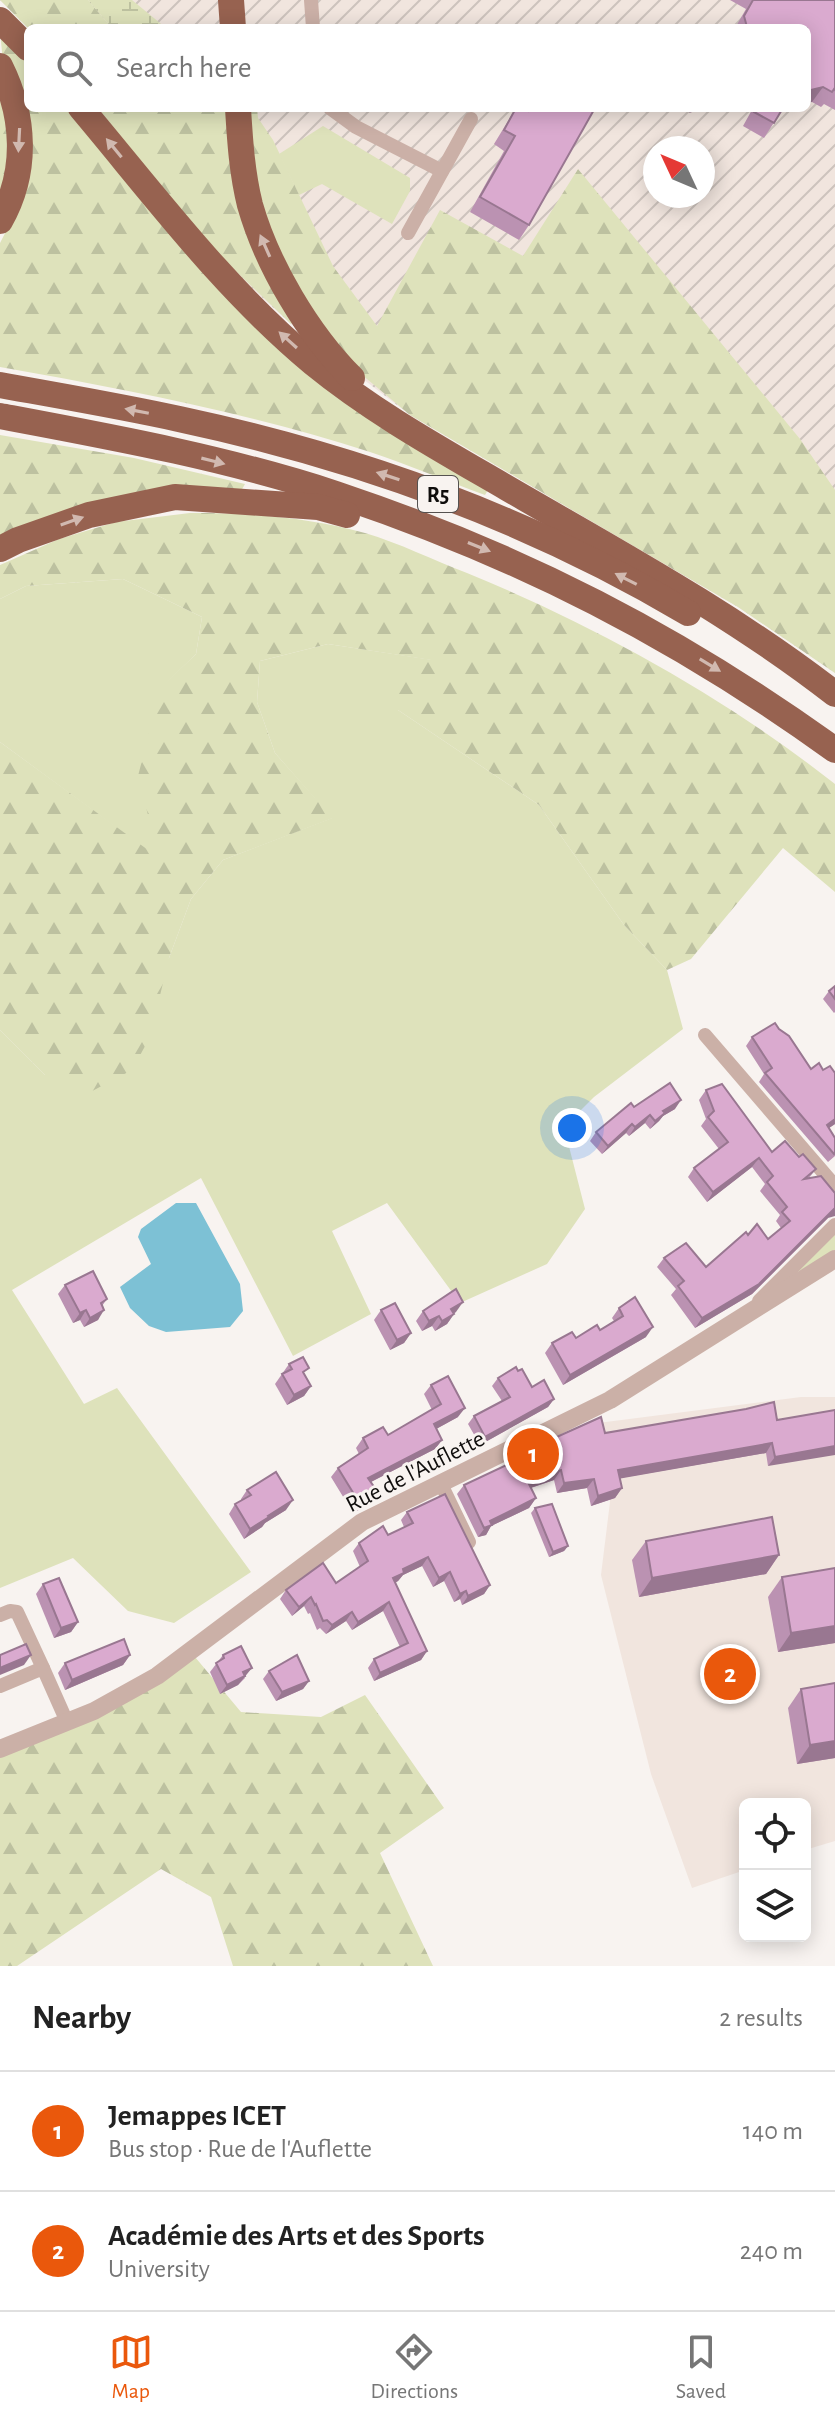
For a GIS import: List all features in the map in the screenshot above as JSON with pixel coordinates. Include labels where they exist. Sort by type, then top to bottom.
[{"type":"highway","points":[[231,0],[233,24]]},
{"type":"highway","points":[[0,20],[24,44]]},
{"type":"highway","points":[[0,66],[13,94],[21,131],[17,176],[0,221]]},
{"type":"highway","points":[[84,112],[205,259],[314,363],[388,417],[740,625],[835,694]]},
{"type":"highway","points":[[238,112],[243,169],[254,215],[271,259],[307,322],[356,381],[467,464]]},
{"type":"highway","name":"R5","points":[[0,385],[248,435],[421,487],[581,556],[659,596],[732,640],[835,709]]},
{"type":"highway","name":"R5","points":[[0,416],[171,451],[333,493],[488,551],[567,586],[640,624],[727,675],[835,750]]},
{"type":"highway","points":[[0,549],[89,515],[175,497],[318,507],[365,520],[406,519]]},
{"type":"street","points":[[311,0],[313,24]]},
{"type":"street","points":[[335,112],[356,127],[442,171]]},
{"type":"street","points":[[408,233],[471,119]]},
{"type":"street","points":[[705,1035],[835,1186]]},
{"type":"street","points":[[750,1311],[835,1225]]},
{"type":"street","name":"Rue de l'Auflette","points":[[0,1749],[94,1711],[157,1676],[362,1522],[610,1400],[835,1259]]},
{"type":"street","points":[[441,1484],[469,1542]]},
{"type":"street","points":[[0,1615],[17,1612],[67,1722]]},
{"type":"street","points":[[0,1686],[43,1668]]},
{"type":"shaded area","points":[[0,0],[835,0],[835,673],[738,607],[410,415],[291,324],[243,280],[101,112],[811,112],[811,24],[24,24]]},
{"type":"shaded area","points":[[801,1397],[835,1397],[835,1841],[811,1848],[811,1798],[739,1798],[739,1872],[692,1888],[651,1774],[601,1575],[610,1502],[598,1423]]},
{"type":"green space","points":[[0,0],[88,0],[109,24],[24,24]]},
{"type":"green space","points":[[88,0],[132,0],[161,24],[109,24]]},
{"type":"green space","points":[[0,31],[24,56],[24,112],[74,112],[190,252],[488,490],[485,495],[370,452],[279,425],[140,393],[0,367],[0,243],[17,210]]},
{"type":"green space","points":[[0,95],[8,148],[0,202]]},
{"type":"green space","points":[[101,112],[227,112],[295,320],[291,324],[191,228]]},
{"type":"green space","points":[[244,112],[257,112],[333,266],[377,326],[440,210],[523,256],[578,169],[800,439],[835,490],[835,673],[738,607],[410,415],[355,369],[297,296],[253,182]]},
{"type":"green space","points":[[323,126],[410,178],[410,191],[392,224],[322,184],[299,195],[279,154]]},
{"type":"green space","points":[[0,435],[134,458],[245,484],[241,491],[0,542]]},
{"type":"green space","points":[[190,513],[300,520],[378,537],[564,616],[704,693],[835,784],[835,892],[783,848],[691,959],[667,970],[624,925],[539,805],[398,710],[385,693],[397,673],[431,660],[328,644],[260,661],[257,702],[275,753],[333,818],[223,860],[191,899],[169,958],[150,1037],[132,1070],[79,1098],[45,1075],[0,1030],[0,742],[159,858],[138,776],[161,687],[196,654],[202,617],[123,579],[26,586],[0,599],[0,565],[59,539],[116,522]]},
{"type":"green space","points":[[123,579],[202,617],[196,654],[161,688],[159,859],[0,742],[0,599],[26,586]]},
{"type":"green space","points":[[328,644],[433,660],[398,710],[539,805],[624,925],[667,970],[683,1029],[594,1097],[564,1127],[585,1209],[547,1264],[460,1303],[387,1203],[332,1231],[371,1314],[293,1356],[201,1178],[12,1290],[84,1404],[117,1388],[251,1572],[174,1623],[128,1611],[73,1558],[0,1588],[0,1030],[45,1075],[169,958],[191,899],[223,860],[332,818],[275,753],[257,702],[260,661]]},
{"type":"green space","points":[[835,1234],[835,1250],[791,1276]]},
{"type":"green space","points":[[190,1651],[241,1712],[321,1717],[365,1695],[444,1808],[380,1853],[433,1966],[233,1966],[211,1897],[161,1869],[17,1966],[0,1966],[0,1749],[94,1711]]},
{"type":"water","points":[[176,1203],[196,1203],[240,1284],[243,1311],[230,1327],[166,1332],[149,1326],[130,1308],[120,1287],[151,1264],[138,1237],[141,1229]]},
{"type":"building","points":[[753,0],[835,0],[835,90],[832,92],[823,87],[811,90],[811,24],[746,24],[744,16]]},
{"type":"building","points":[[514,112],[593,112],[529,225],[480,197],[515,136],[504,130]]},
{"type":"building","points":[[754,112],[781,112],[774,123]]},
{"type":"building","points":[[775,1023],[789,1036],[811,1069],[819,1063],[823,1070],[830,1066],[835,1073],[835,1119],[827,1125],[835,1138],[834,1154],[765,1073],[772,1068],[752,1037]]},
{"type":"building","points":[[670,1083],[681,1100],[663,1111],[665,1113],[655,1121],[650,1115],[635,1127],[632,1124],[608,1146],[596,1132],[631,1103],[634,1107]]},
{"type":"building","points":[[722,1084],[772,1152],[785,1141],[799,1157],[803,1154],[816,1169],[804,1179],[821,1176],[835,1193],[835,1208],[759,1284],[702,1318],[678,1286],[684,1281],[664,1258],[686,1243],[706,1267],[746,1232],[748,1235],[757,1224],[768,1239],[790,1221],[782,1212],[787,1207],[767,1182],[773,1176],[759,1158],[713,1192],[694,1168],[728,1142],[708,1117],[714,1111],[706,1090]]},
{"type":"building","points":[[93,1271],[107,1299],[101,1303],[104,1310],[90,1318],[86,1310],[80,1313],[65,1285]]},
{"type":"building","points":[[456,1289],[463,1302],[451,1309],[454,1314],[442,1321],[439,1316],[429,1321],[423,1311]]},
{"type":"building","points":[[635,1297],[653,1327],[570,1375],[552,1343],[572,1332],[576,1338],[597,1325],[600,1330],[623,1316],[619,1308]]},
{"type":"building","points":[[395,1303],[411,1333],[397,1340],[381,1310]]},
{"type":"building","points":[[303,1357],[309,1368],[303,1372],[311,1386],[294,1395],[282,1374],[292,1369],[289,1364]]},
{"type":"building","points":[[516,1367],[518,1371],[522,1369],[532,1387],[544,1380],[554,1399],[485,1437],[474,1416],[510,1397],[498,1378]]},
{"type":"building","points":[[448,1376],[465,1408],[434,1424],[442,1440],[368,1478],[379,1494],[360,1504],[338,1468],[368,1448],[363,1438],[383,1427],[388,1435],[441,1404],[431,1385]]},
{"type":"building","points":[[774,1402],[777,1420],[835,1410],[835,1446],[775,1457],[772,1443],[618,1470],[622,1488],[598,1496],[594,1479],[564,1483],[561,1470],[528,1482],[536,1498],[490,1521],[492,1525],[484,1528],[464,1485],[543,1448],[541,1444],[601,1417],[605,1433]]},
{"type":"building","points":[[276,1472],[293,1500],[250,1529],[235,1504],[251,1495],[247,1490]]},
{"type":"building","points":[[445,1494],[490,1585],[468,1596],[466,1591],[460,1594],[450,1572],[439,1578],[428,1557],[403,1569],[404,1573],[393,1578],[427,1651],[380,1673],[374,1659],[408,1643],[389,1602],[358,1622],[352,1612],[332,1625],[327,1620],[323,1621],[311,1597],[299,1607],[286,1590],[323,1563],[336,1583],[368,1561],[359,1543],[383,1526],[388,1535],[413,1523],[407,1512]]},
{"type":"building","points":[[552,1504],[568,1546],[553,1552],[535,1508]]},
{"type":"building","points":[[772,1517],[779,1555],[652,1578],[646,1541]]},
{"type":"building","points":[[835,1568],[835,1626],[791,1633],[782,1577]]},
{"type":"building","points":[[59,1578],[78,1622],[61,1628],[43,1584]]},
{"type":"building","points":[[124,1639],[130,1655],[72,1680],[65,1663]]},
{"type":"building","points":[[26,1644],[31,1655],[2,1667],[0,1671],[0,1655]]},
{"type":"building","points":[[241,1646],[252,1668],[243,1672],[245,1676],[227,1685],[216,1663],[224,1658],[223,1655]]},
{"type":"building","points":[[297,1655],[309,1681],[282,1692],[269,1671]]},
{"type":"building","points":[[835,1683],[835,1741],[810,1745],[801,1689]]},
{"type":"place","name":"Jemappes ICET","points":[[533,1454]]},
{"type":"place","name":"Académie des Arts et des Sports","points":[[730,1674]]}]
